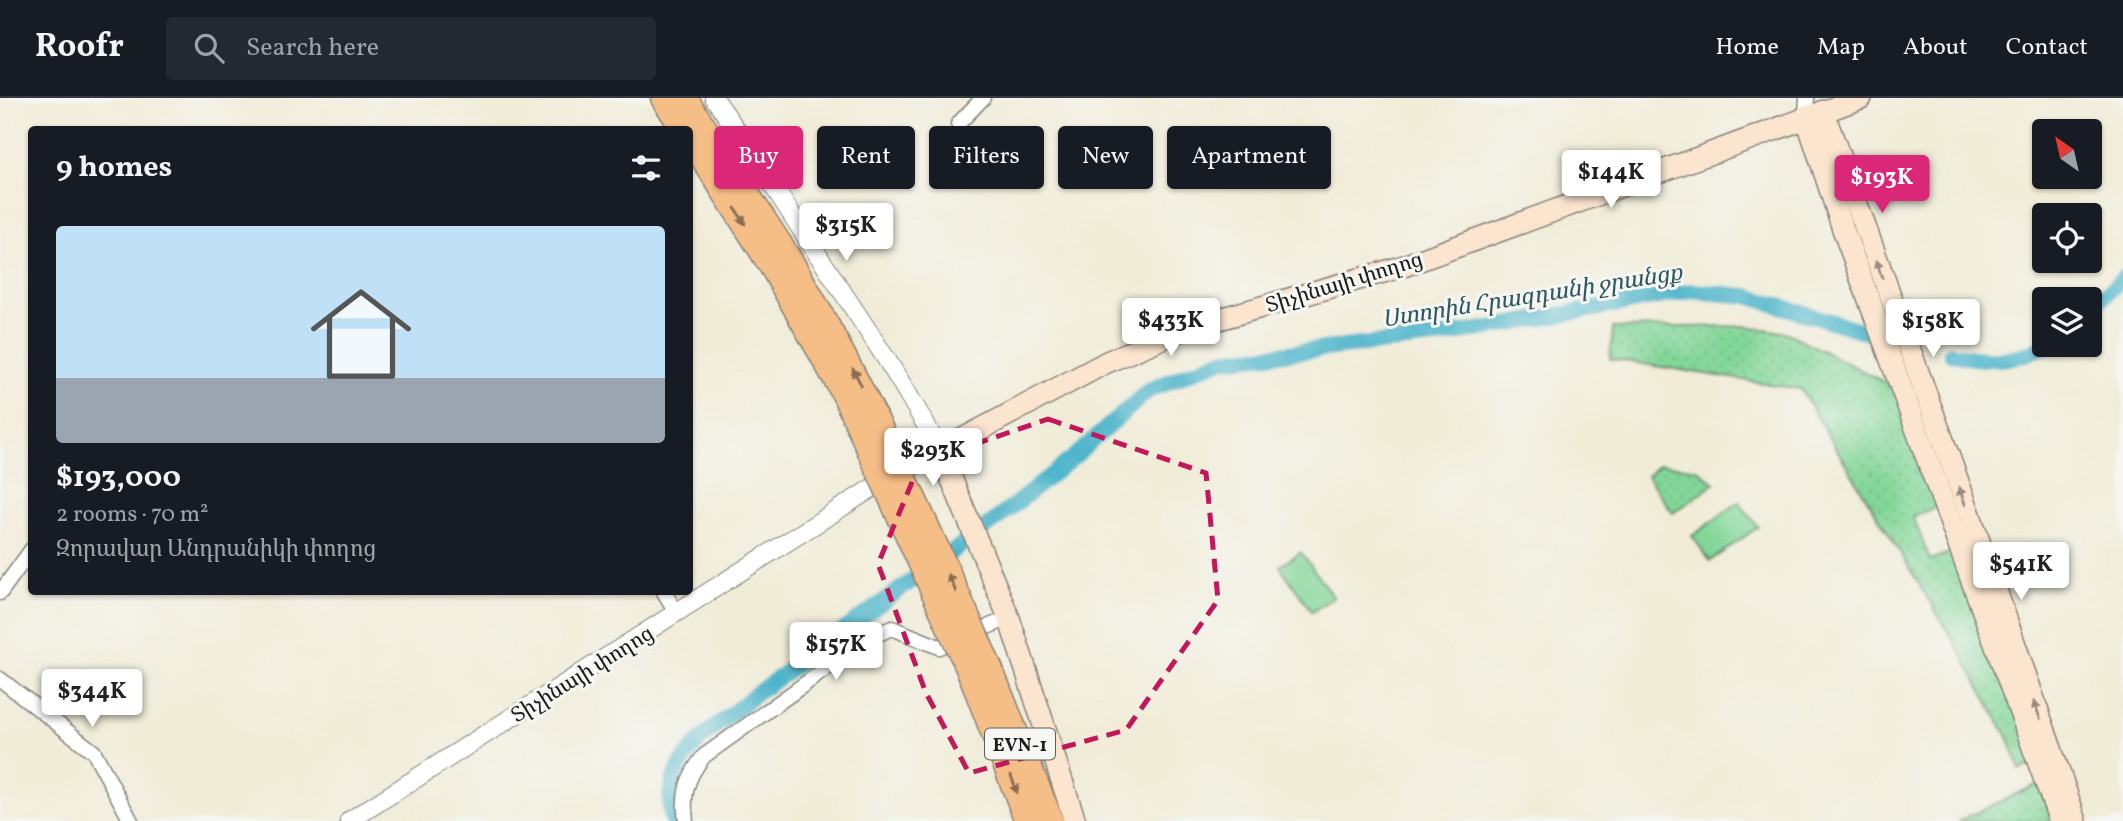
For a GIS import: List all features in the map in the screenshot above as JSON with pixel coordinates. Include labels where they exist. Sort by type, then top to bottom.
[{"type":"highway","points":[[663,98],[681,126]]},
{"type":"highway","name":"EVN-1","points":[[685,98],[781,263]]},
{"type":"highway","name":"EVN-1","points":[[693,142],[831,329],[881,425],[980,672],[1051,821]]},
{"type":"highway","name":"EVN-1","points":[[980,672],[1027,821]]},
{"type":"main road","name":"Տիչինայի փողոց","points":[[940,451],[1107,362],[1181,330],[1401,267],[1812,106],[1860,98]]},
{"type":"main road","points":[[1812,106],[1843,229],[2048,763],[2076,821]]},
{"type":"main road","points":[[940,451],[1009,618],[1075,821]]},
{"type":"main road","points":[[2048,763],[2060,821]]},
{"type":"street","points":[[714,98],[760,161],[794,220],[904,383],[940,451]]},
{"type":"street","points":[[958,124],[983,98]]},
{"type":"street","name":"Տիչինայի փողոց","points":[[349,821],[905,467],[940,451]]},
{"type":"street","points":[[0,593],[28,554]]},
{"type":"street","points":[[666,595],[677,613]]},
{"type":"street","points":[[686,821],[685,791],[690,773],[704,756],[869,638],[892,628],[939,647],[1009,618]]},
{"type":"street","points":[[0,679],[94,752],[131,821]]},
{"type":"highlighted area","points":[[1048,419],[1206,473],[1218,600],[1126,730],[969,773],[926,693],[878,564],[920,463]]},
{"type":"green space","points":[[1747,326],[1788,333],[1900,390],[1948,503],[1913,516],[1930,560],[1965,547],[2042,760],[2020,770],[2008,737],[1951,636],[1800,389],[1610,359],[1613,328]]},
{"type":"green space","points":[[1660,464],[1697,469],[1715,483],[1673,513],[1647,476]]},
{"type":"green space","points":[[1739,502],[1758,527],[1710,561],[1692,536]]},
{"type":"green space","points":[[1301,552],[1333,597],[1312,612],[1280,566]]},
{"type":"green space","points":[[2047,780],[2059,821],[1958,821]]},
{"type":"waterway","name":"Ստորին Հրազդանի ջրանցք","points":[[2102,298],[2123,278]]},
{"type":"waterway","name":"Ստորին Հրազդանի ջրանցք","points":[[672,821],[670,800],[673,781],[681,764],[706,735],[753,696],[993,522],[1074,457],[1149,390],[1221,360],[1445,336],[1692,291],[1747,296],[1870,333]]},
{"type":"waterway","name":"Ստորին Հրազդանի ջրանցք","points":[[1951,353],[1998,359],[2032,352]]}]
